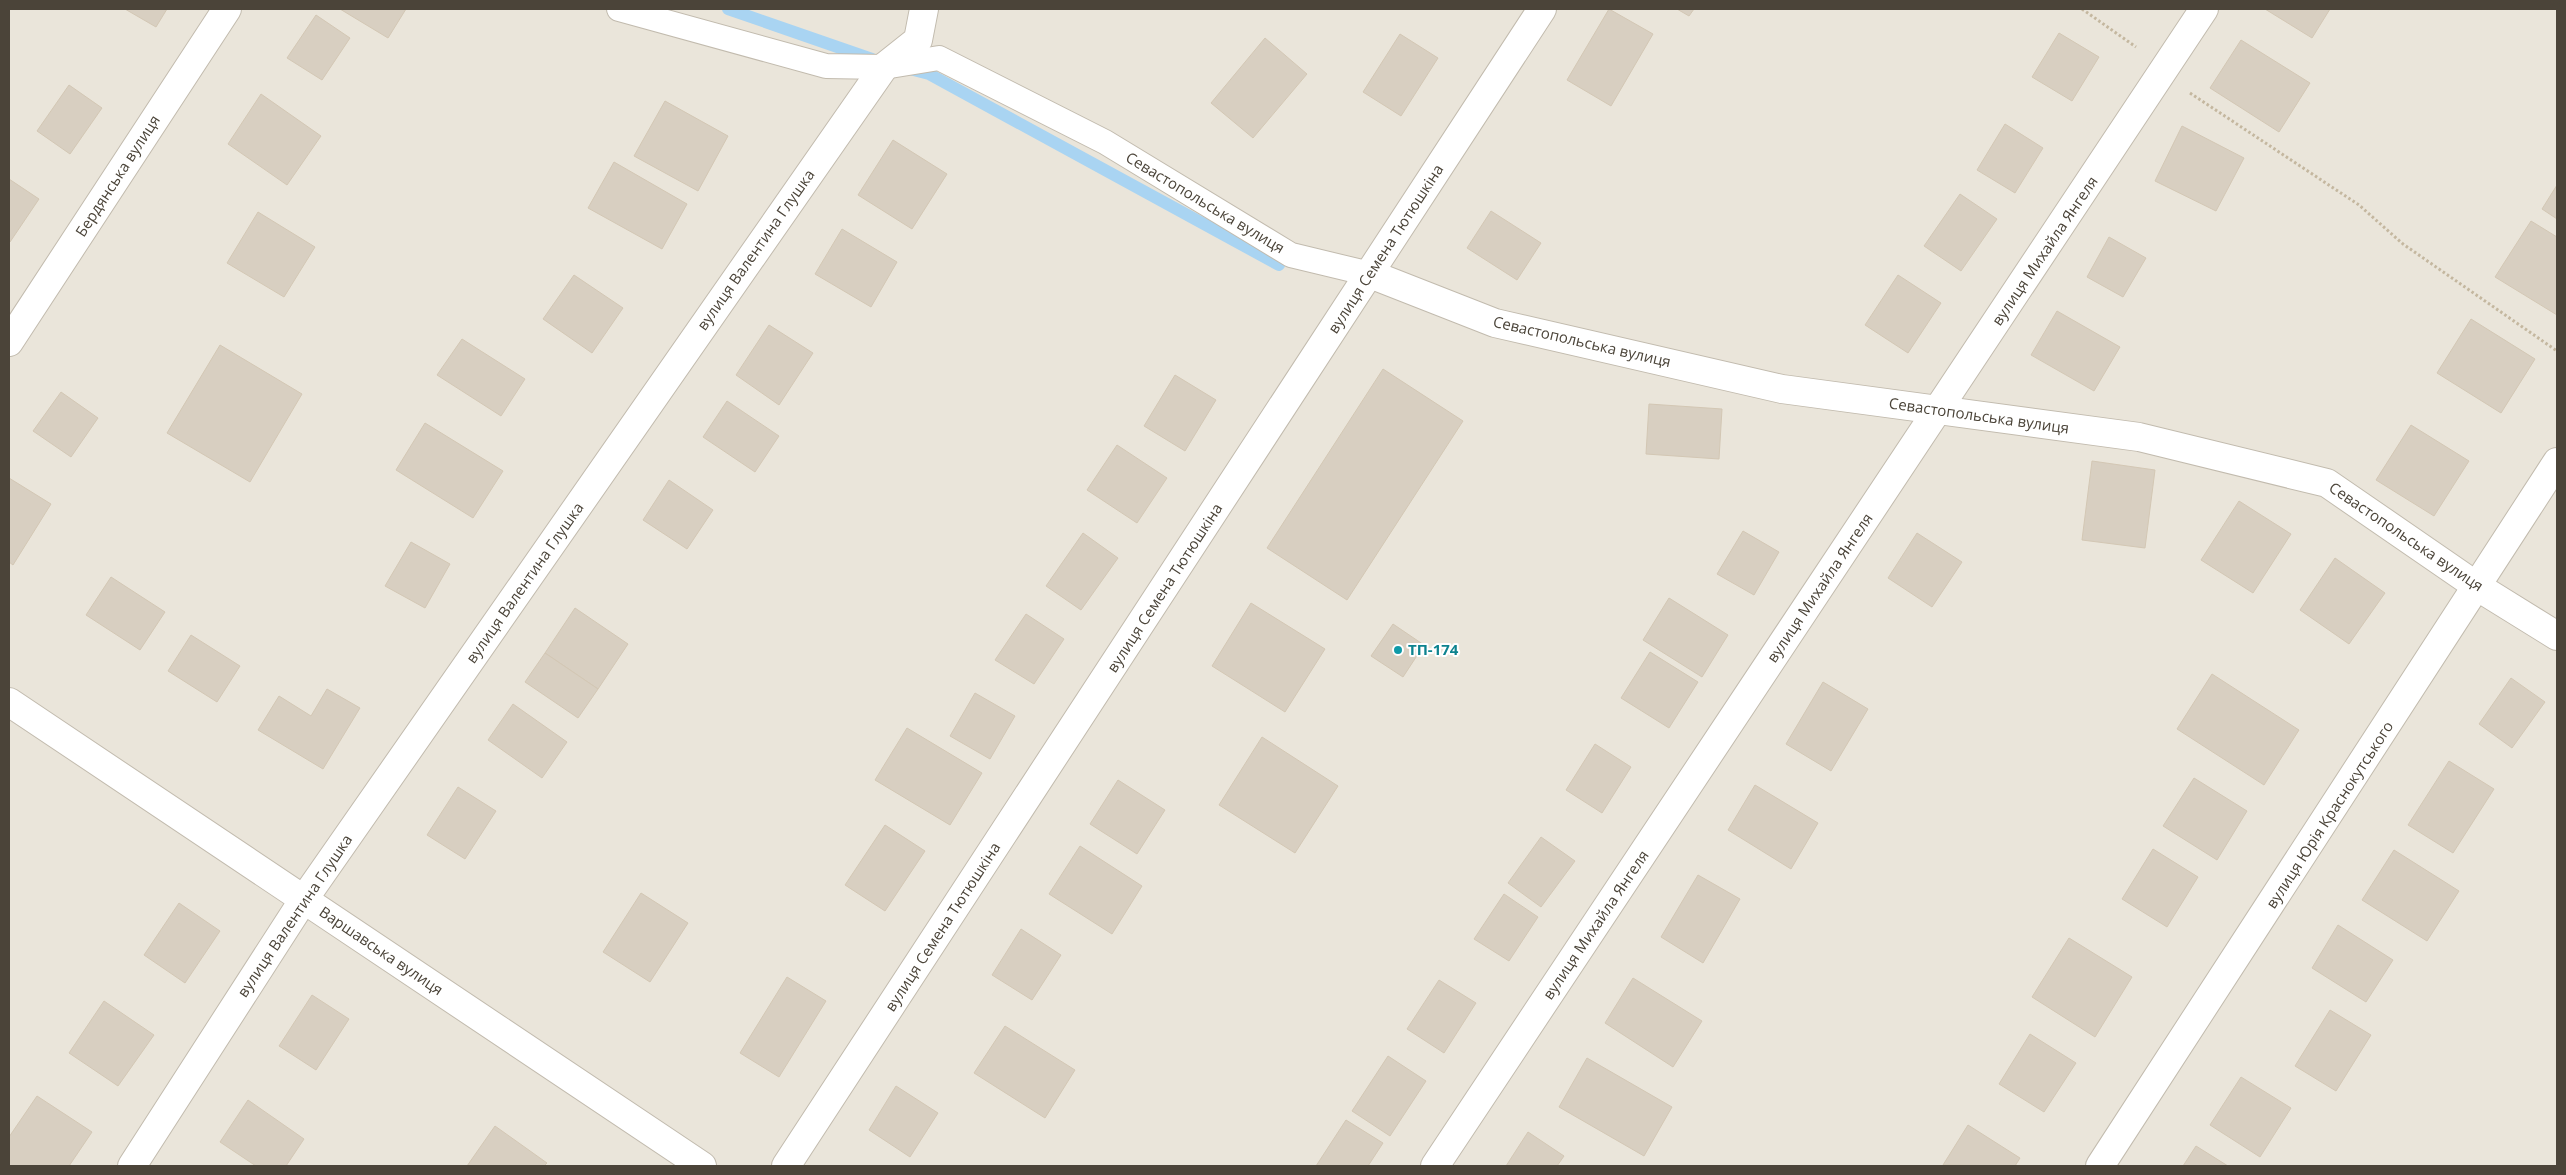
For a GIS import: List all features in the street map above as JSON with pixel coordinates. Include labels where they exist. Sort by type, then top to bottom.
[{"type":"street","name":"Бердянська вулиця","points":[[9,342],[227,9]]},
{"type":"street","name":"вулиця Валентина Глушка","points":[[132,1166],[304,899],[884,67],[918,40],[924,9]]},
{"type":"street","name":"вулиця Семена Тютюшкіна","points":[[786,1166],[1542,9]]},
{"type":"street","name":"вулиця Михайла Янгеля","points":[[1435,1166],[2204,9]]},
{"type":"street","name":"Севастопольська вулиця","points":[[1370,274],[1495,323],[1782,389],[2139,438],[2327,483],[2478,587],[2557,636]]},
{"type":"street","name":"вулиця Юрія Краснокутського","points":[[2100,1166],[2478,587],[2557,462]]},
{"type":"street","name":"Варшавська вулиця","points":[[9,702],[702,1166]]},
{"type":"lane","name":"Севастопольська вулиця","points":[[619,9],[826,66],[884,67],[939,58],[1105,142],[1291,255],[1370,274]]},
{"type":"path","points":[[2082,9],[2130,41],[2162,74],[2359,205],[2404,244],[2557,351]]},
{"type":"shaded area","points":[[9,9],[2557,9],[2557,1166],[9,1166]]},
{"type":"building","points":[[125,9],[167,9],[156,27]]},
{"type":"building","points":[[340,9],[406,9],[388,38]]},
{"type":"building","points":[[1609,9],[1653,34],[1611,106],[1567,80]]},
{"type":"building","points":[[1677,9],[1694,9],[1689,16]]},
{"type":"building","points":[[2265,9],[2330,9],[2312,38]]},
{"type":"building","points":[[316,15],[350,38],[322,80],[287,58]]},
{"type":"building","points":[[2059,33],[2099,57],[2072,101],[2032,77]]},
{"type":"building","points":[[1400,34],[1438,58],[1401,116],[1363,92]]},
{"type":"building","points":[[1265,38],[1307,74],[1253,138],[1211,103]]},
{"type":"building","points":[[2241,40],[2310,83],[2279,132],[2210,88]]},
{"type":"building","points":[[69,85],[102,108],[70,154],[37,131]]},
{"type":"building","points":[[261,94],[321,136],[287,185],[228,144]]},
{"type":"building","points":[[665,101],[728,136],[698,191],[634,156]]},
{"type":"building","points":[[2005,124],[2043,148],[2015,193],[1977,170]]},
{"type":"building","points":[[2182,126],[2244,158],[2216,211],[2155,181]]},
{"type":"building","points":[[893,140],[947,174],[912,229],[858,195]]},
{"type":"building","points":[[614,162],[687,204],[662,249],[588,208]]},
{"type":"building","points":[[9,179],[39,199],[10,242],[9,241]]},
{"type":"building","points":[[2557,185],[2557,219],[2542,209]]},
{"type":"building","points":[[1960,194],[1997,219],[1961,271],[1924,246]]},
{"type":"building","points":[[1491,211],[1541,243],[1517,280],[1467,248]]},
{"type":"building","points":[[258,212],[315,247],[284,297],[227,263]]},
{"type":"building","points":[[2531,221],[2557,237],[2557,315],[2495,277]]},
{"type":"building","points":[[842,229],[897,262],[871,307],[815,274]]},
{"type":"building","points":[[2109,237],[2146,258],[2123,297],[2087,277]]},
{"type":"building","points":[[574,275],[623,308],[592,353],[543,319]]},
{"type":"building","points":[[1898,275],[1941,303],[1908,353],[1865,325]]},
{"type":"building","points":[[2057,311],[2120,347],[2094,391],[2031,355]]},
{"type":"building","points":[[2471,319],[2535,359],[2501,413],[2437,373]]},
{"type":"building","points":[[769,325],[813,353],[779,405],[736,375]]},
{"type":"building","points":[[462,339],[525,379],[501,416],[437,375]]},
{"type":"building","points":[[220,345],[302,394],[250,482],[167,433]]},
{"type":"building","points":[[1383,369],[1463,421],[1347,600],[1267,548]]},
{"type":"building","points":[[1175,375],[1216,400],[1185,451],[1144,426]]},
{"type":"building","points":[[61,392],[98,418],[71,457],[33,431]]},
{"type":"building","points":[[727,401],[779,436],[755,472],[703,437]]},
{"type":"building","points":[[1649,404],[1722,409],[1719,459],[1646,454]]},
{"type":"building","points":[[425,423],[503,471],[473,518],[396,470]]},
{"type":"building","points":[[2411,425],[2469,461],[2434,516],[2376,480]]},
{"type":"building","points":[[1117,445],[1167,478],[1137,523],[1087,490]]},
{"type":"building","points":[[2092,461],[2155,470],[2145,548],[2082,540]]},
{"type":"building","points":[[9,478],[51,504],[13,565],[9,562]]},
{"type":"building","points":[[669,480],[713,510],[687,549],[643,520]]},
{"type":"building","points":[[2239,501],[2291,534],[2253,593],[2201,560]]},
{"type":"building","points":[[1743,531],[1779,552],[1754,595],[1717,574]]},
{"type":"building","points":[[1083,533],[1118,558],[1081,610],[1046,586]]},
{"type":"building","points":[[1917,533],[1962,562],[1932,607],[1888,578]]},
{"type":"building","points":[[411,542],[450,564],[425,608],[385,586]]},
{"type":"building","points":[[2335,558],[2385,593],[2349,644],[2300,610]]},
{"type":"building","points":[[111,577],[165,612],[140,650],[86,615]]},
{"type":"building","points":[[1669,598],[1728,635],[1702,677],[1643,640]]},
{"type":"building","points":[[1251,603],[1325,649],[1285,712],[1212,666]]},
{"type":"building","points":[[575,608],[628,644],[598,689],[545,653]]},
{"type":"building","points":[[1026,614],[1064,639],[1034,684],[995,660]]},
{"type":"building","name":"ТП-174","points":[[1393,624],[1424,645],[1403,677],[1371,656]]},
{"type":"building","points":[[191,635],[240,666],[217,702],[168,671]]},
{"type":"building","points":[[1650,652],[1698,682],[1669,728],[1621,698]]},
{"type":"building","points":[[545,653],[598,689],[578,718],[525,682]]},
{"type":"building","points":[[2212,674],[2299,730],[2264,785],[2177,729]]},
{"type":"building","points":[[2511,678],[2545,702],[2512,748],[2479,724]]},
{"type":"building","points":[[1823,682],[1868,709],[1831,771],[1786,744]]},
{"type":"building","points":[[327,689],[360,708],[323,769],[258,730],[279,696],[311,716]]},
{"type":"building","points":[[975,693],[1015,716],[990,759],[950,736]]},
{"type":"building","points":[[513,704],[567,742],[542,778],[488,740]]},
{"type":"building","points":[[907,728],[982,773],[950,825],[875,780]]},
{"type":"building","points":[[1262,737],[1338,786],[1295,853],[1219,805]]},
{"type":"building","points":[[1595,744],[1631,767],[1602,813],[1566,790]]},
{"type":"building","points":[[2449,761],[2494,789],[2453,853],[2408,825]]},
{"type":"building","points":[[2194,778],[2247,811],[2217,860],[2163,826]]},
{"type":"building","points":[[1118,780],[1165,810],[1137,854],[1090,824]]},
{"type":"building","points":[[1755,785],[1818,823],[1791,869],[1728,830]]},
{"type":"building","points":[[458,787],[496,811],[465,859],[427,835]]},
{"type":"building","points":[[885,825],[925,851],[885,911],[845,885]]},
{"type":"building","points":[[1541,837],[1575,861],[1541,907],[1508,883]]},
{"type":"building","points":[[1080,846],[1142,886],[1112,934],[1049,894]]},
{"type":"building","points":[[2153,849],[2198,877],[2167,927],[2122,899]]},
{"type":"building","points":[[2394,850],[2459,891],[2427,941],[2362,900]]},
{"type":"building","points":[[1698,875],[1740,899],[1703,963],[1661,937]]},
{"type":"building","points":[[641,893],[688,923],[650,982],[603,952]]},
{"type":"building","points":[[1504,894],[1538,917],[1509,961],[1474,939]]},
{"type":"building","points":[[179,903],[220,931],[185,983],[144,955]]},
{"type":"building","points":[[2338,925],[2393,960],[2366,1002],[2312,968]]},
{"type":"building","points":[[1021,929],[1061,955],[1032,1000],[992,975]]},
{"type":"building","points":[[2069,938],[2132,977],[2095,1037],[2032,997]]},
{"type":"building","points":[[787,977],[826,1001],[779,1077],[740,1053]]},
{"type":"building","points":[[1633,978],[1702,1021],[1673,1067],[1605,1023]]},
{"type":"building","points":[[1439,980],[1476,1003],[1444,1053],[1407,1029]]},
{"type":"building","points":[[312,995],[349,1019],[316,1070],[279,1046]]},
{"type":"building","points":[[104,1001],[154,1035],[118,1086],[69,1053]]},
{"type":"building","points":[[2330,1010],[2371,1035],[2336,1091],[2295,1066]]},
{"type":"building","points":[[1005,1026],[1075,1070],[1045,1118],[974,1073]]},
{"type":"building","points":[[2030,1034],[2076,1063],[2044,1112],[1999,1084]]},
{"type":"building","points":[[1388,1056],[1426,1081],[1390,1136],[1352,1111]]},
{"type":"building","points":[[1587,1058],[1672,1107],[1644,1156],[1559,1107]]},
{"type":"building","points":[[2241,1077],[2291,1108],[2260,1157],[2210,1125]]},
{"type":"building","points":[[896,1086],[938,1113],[910,1157],[869,1130]]},
{"type":"building","points":[[37,1096],[92,1132],[69,1166],[9,1166],[9,1137]]},
{"type":"building","points":[[248,1100],[304,1139],[286,1166],[256,1166],[220,1142]]},
{"type":"building","points":[[1346,1120],[1383,1143],[1368,1166],[1316,1166]]},
{"type":"building","points":[[1968,1125],[2020,1158],[2015,1166],[1943,1165]]},
{"type":"building","points":[[495,1126],[547,1163],[544,1166],[467,1166]]},
{"type":"building","points":[[1528,1132],[1564,1156],[1557,1166],[1506,1166]]},
{"type":"building","points":[[2196,1146],[2228,1166],[2183,1166]]},
{"type":"waterway","points":[[728,9],[872,59]]},
{"type":"waterway","points":[[906,68],[929,74],[1279,265]]},
{"type":"place","name":"ТП-174","points":[[1398,650]]}]
